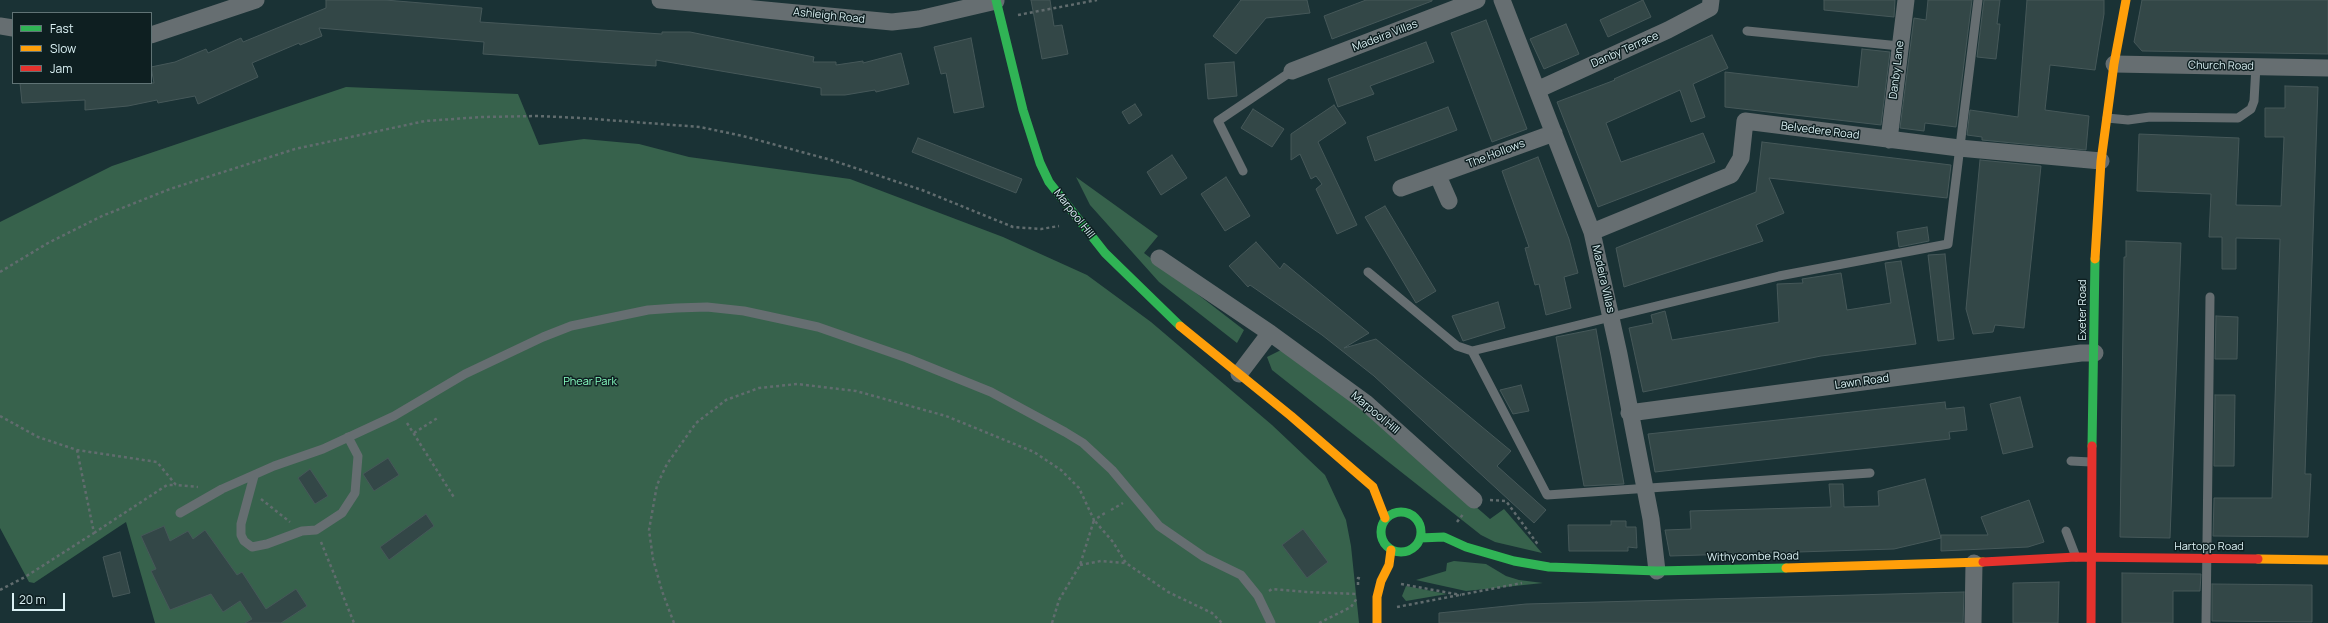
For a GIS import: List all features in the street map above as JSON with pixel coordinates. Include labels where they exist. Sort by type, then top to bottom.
[{"type":"street","points":[[152,35],[256,0]]},
{"type":"street","name":"Ashleigh Road","points":[[660,0],[892,22],[919,19],[996,0]]},
{"type":"street","name":"Marpool Hill","points":[[996,0],[1023,110],[1040,163],[1049,182],[1105,253],[1137,287],[1183,329],[1239,374],[1373,487],[1386,518]]},
{"type":"street","name":"Madeira Villas","points":[[1292,71],[1477,0]]},
{"type":"street","name":"Madeira Villas","points":[[1502,0],[1592,232],[1611,317],[1651,519],[1657,571]]},
{"type":"street","name":"Danby Lane","points":[[1889,140],[1906,0]]},
{"type":"street","name":"Exeter Road","points":[[2091,623],[2091,462],[2095,353],[2096,230],[2101,162],[2114,64],[2126,0]]},
{"type":"street","name":"Danby Terrace","points":[[1538,90],[1668,30],[1711,4]]},
{"type":"street","points":[[0,26],[12,28]]},
{"type":"street","name":"Church Road","points":[[2114,64],[2328,68]]},
{"type":"street","name":"Belvedere Road","points":[[1592,232],[1731,175],[1741,158],[1745,121],[1889,140],[2101,162]]},
{"type":"street","name":"The Hollows","points":[[1402,188],[1554,133]]},
{"type":"street","points":[[1438,176],[1449,201]]},
{"type":"street","name":"Marpool Hill","points":[[1159,258],[1270,333],[1366,404],[1474,500]]},
{"type":"street","points":[[1239,374],[1270,333]]},
{"type":"street","name":"Lawn Road","points":[[1629,412],[2080,353],[2095,353]]},
{"type":"street","points":[[1377,623],[1376,611],[1381,581],[1389,565],[1391,550],[1384,542],[1381,534],[1386,518],[1401,511],[1410,514],[1420,524],[1420,538],[1416,545],[1410,550],[1391,550]]},
{"type":"street","name":"Withycombe Road","points":[[1420,538],[1444,538],[1466,547],[1514,561],[1555,567],[1593,570],[1657,571],[1974,564],[2076,557],[2091,558]]},
{"type":"street","points":[[2328,553],[2328,569]]},
{"type":"street","name":"Hartopp Road","points":[[2091,558],[2328,560]]},
{"type":"street","points":[[1973,623],[1974,564]]},
{"type":"lane","points":[[1368,272],[1457,346],[1472,351],[1779,276],[1948,244],[1978,0]]},
{"type":"lane","points":[[1747,31],[1900,46]]},
{"type":"lane","points":[[2107,118],[2128,120],[2150,117],[2238,118],[2246,115],[2251,109],[2254,101],[2256,66]]},
{"type":"lane","points":[[1243,171],[1218,121],[1292,71]]},
{"type":"lane","points":[[2206,623],[2210,297]]},
{"type":"lane","points":[[180,513],[222,489],[274,466],[323,449],[394,416],[465,374],[571,326],[648,310],[707,307],[764,314],[818,326],[908,358],[991,392],[1049,422],[1083,443],[1112,470],[1159,526],[1204,557],[1241,575],[1258,596],[1270,623]]},
{"type":"lane","points":[[1472,351],[1547,495],[1870,472]]},
{"type":"lane","points":[[254,476],[251,492],[245,503],[241,524],[241,535],[244,541],[252,547],[267,544],[302,532],[316,530],[342,514],[355,493],[358,456],[348,437]]},
{"type":"lane","points":[[2072,462],[2091,462]]},
{"type":"lane","points":[[2066,531],[2076,557]]},
{"type":"path","points":[[1039,11],[1097,0]]},
{"type":"path","points":[[0,272],[48,243],[102,216],[170,189],[295,149],[425,121],[482,117],[567,117],[700,127],[743,136],[831,160],[922,190],[1013,227],[1041,229],[1064,225]]},
{"type":"path","points":[[674,623],[662,592],[653,559],[649,530],[657,485],[667,464],[696,423],[726,400],[759,388],[797,384],[856,391],[946,416],[1034,452],[1061,470],[1079,488],[1094,520],[1113,542],[1126,563],[1168,592],[1212,613],[1222,623]]},
{"type":"path","points":[[0,416],[38,437],[78,450],[157,462],[176,485]]},
{"type":"path","points":[[394,416],[407,422],[455,499]]},
{"type":"path","points":[[414,433],[439,417]]},
{"type":"path","points":[[78,450],[94,533]]},
{"type":"path","points":[[0,590],[25,577],[167,485],[222,489]]},
{"type":"path","points":[[251,492],[302,532]]},
{"type":"path","points":[[1444,538],[1474,500],[1506,501],[1555,567]]},
{"type":"path","points":[[1052,623],[1058,600],[1080,565],[1094,520],[1105,513]]},
{"type":"path","points":[[316,530],[354,623]]},
{"type":"path","points":[[1080,565],[1101,561],[1126,563]]},
{"type":"path","points":[[1319,623],[1351,607],[1359,594],[1358,578],[1463,595]]},
{"type":"path","points":[[1376,611],[1528,582]]},
{"type":"path","points":[[1258,596],[1272,589],[1359,594]]},
{"type":"green space","name":"Phear Park","points":[[346,87],[518,94],[539,145],[584,139],[639,144],[689,157],[850,179],[1003,237],[1087,275],[1151,322],[1272,425],[1325,475],[1346,520],[1351,546],[1359,623],[155,623],[126,522],[34,583],[29,582],[0,528],[0,222],[112,166]]},
{"type":"green space","points":[[1076,177],[1158,236],[1144,253],[1244,330],[1237,343],[1159,282],[1090,205]]},
{"type":"green space","points":[[1283,349],[1356,403],[1490,519],[1504,509],[1542,553],[1495,542],[1481,535],[1272,370],[1267,357]]},
{"type":"green space","points":[[1454,561],[1486,564],[1506,576],[1519,580],[1543,583],[1466,591],[1416,580],[1446,571],[1447,563]]},
{"type":"green space","points":[[1406,586],[1447,594],[1406,601],[1402,596]]},
{"type":"building","points":[[326,0],[385,0],[482,8],[480,22],[662,34],[662,32],[690,32],[814,57],[813,62],[836,62],[836,65],[863,61],[863,63],[901,53],[909,84],[876,92],[875,90],[845,95],[821,95],[821,88],[656,60],[656,66],[483,54],[484,42],[319,28],[322,36],[300,45],[299,43],[252,63],[258,77],[198,104],[195,96],[158,103],[157,100],[128,106],[85,110],[85,100],[22,103],[20,84],[152,84],[154,83],[152,67],[175,62],[206,49],[208,53],[241,38],[243,42],[326,8]]},
{"type":"building","points":[[1031,0],[1050,0],[1054,26],[1062,25],[1068,54],[1042,59]]},
{"type":"building","points":[[1241,0],[1307,0],[1310,13],[1266,18],[1236,54],[1213,36]]},
{"type":"building","points":[[1366,0],[1432,1],[1332,39],[1324,16]]},
{"type":"building","points":[[1643,0],[1651,17],[1608,37],[1600,20]]},
{"type":"building","points":[[1824,0],[1895,0],[1894,17],[1824,10]]},
{"type":"building","points":[[1928,0],[1972,0],[1956,127],[1925,123],[1924,131],[1900,128],[1914,18],[1926,20]]},
{"type":"building","points":[[1984,0],[2000,0],[1997,24],[2000,24],[1996,59],[1977,57]]},
{"type":"building","points":[[2027,0],[2104,0],[2104,14],[2095,70],[2050,65],[2045,110],[2089,116],[2086,150],[1982,140],[1982,137],[1967,135],[1970,110],[2018,117]]},
{"type":"building","points":[[2142,0],[2328,0],[2328,54],[2142,51],[2134,42]]},
{"type":"building","points":[[1486,20],[1527,129],[1492,142],[1451,33]]},
{"type":"building","points":[[1566,24],[1579,54],[1544,69],[1530,39]]},
{"type":"building","points":[[1712,35],[1728,68],[1693,84],[1705,117],[1691,122],[1680,90],[1606,123],[1621,162],[1703,133],[1715,162],[1598,207],[1557,102],[1615,80],[1614,79]]},
{"type":"building","points":[[971,38],[984,107],[954,113],[946,73],[941,74],[934,47]]},
{"type":"building","points":[[1426,42],[1434,62],[1370,86],[1374,94],[1338,107],[1328,79]]},
{"type":"building","points":[[1862,49],[1890,52],[1881,125],[1725,107],[1725,72],[1858,87]]},
{"type":"building","points":[[1234,62],[1237,96],[1208,99],[1205,64]]},
{"type":"building","points":[[2285,86],[2318,87],[2305,474],[2311,474],[2308,537],[2213,536],[2214,498],[2272,498],[2280,239],[2236,238],[2236,269],[2222,269],[2222,237],[2209,237],[2211,194],[2137,191],[2139,134],[2239,138],[2236,205],[2281,206],[2284,137],[2265,137],[2265,108],[2285,108]]},
{"type":"building","points":[[1135,104],[1142,115],[1129,124],[1122,112]]},
{"type":"building","points":[[1334,105],[1346,123],[1318,142],[1357,225],[1337,234],[1316,189],[1322,184],[1316,176],[1311,179],[1300,154],[1291,160],[1291,134]]},
{"type":"building","points":[[1448,107],[1457,130],[1375,161],[1367,137]]},
{"type":"building","points":[[1253,109],[1284,129],[1272,147],[1241,128]]},
{"type":"building","points":[[918,138],[1022,179],[1016,193],[912,152]]},
{"type":"building","points":[[1762,142],[1951,165],[1947,198],[1769,178],[1784,213],[1756,225],[1763,241],[1624,287],[1616,248],[1756,192]]},
{"type":"building","points":[[1172,155],[1187,178],[1161,195],[1147,172]]},
{"type":"building","points":[[1538,157],[1569,239],[1578,273],[1564,277],[1571,308],[1546,315],[1539,284],[1535,285],[1525,248],[1529,247],[1502,171]]},
{"type":"building","points":[[1980,160],[2041,166],[2024,328],[1995,325],[1993,332],[1973,334],[1966,309]]},
{"type":"building","points":[[1226,177],[1250,216],[1225,231],[1201,194]]},
{"type":"building","points":[[1385,206],[1436,291],[1416,303],[1365,217]]},
{"type":"building","points":[[1927,227],[1929,241],[1899,247],[1897,232]]},
{"type":"building","points":[[2126,241],[2181,243],[2170,538],[2120,537],[2124,257],[2126,257]]},
{"type":"building","points":[[1256,242],[1280,269],[1284,263],[1369,333],[1344,348],[1376,339],[1511,451],[1497,466],[1546,510],[1534,523],[1374,376],[1322,335],[1250,285],[1248,287],[1229,266]]},
{"type":"building","points":[[1945,254],[1954,339],[1938,341],[1928,255]]},
{"type":"building","points":[[1901,261],[1916,344],[1821,356],[1643,392],[1629,328],[1653,323],[1651,315],[1665,311],[1672,340],[1779,322],[1777,284],[1803,283],[1802,279],[1841,273],[1847,310],[1891,303],[1885,263]]},
{"type":"building","points":[[1498,302],[1505,328],[1463,341],[1452,316]]},
{"type":"building","points":[[2216,316],[2238,317],[2237,359],[2215,359]]},
{"type":"building","points":[[1596,329],[1624,484],[1584,486],[1556,337]]},
{"type":"building","points":[[1521,385],[1529,411],[1513,414],[1500,390]]},
{"type":"building","points":[[2215,395],[2235,395],[2234,466],[2214,466]]},
{"type":"building","points":[[2020,397],[2033,447],[2003,454],[1990,404]]},
{"type":"building","points":[[1945,402],[1946,409],[1964,407],[1967,430],[1949,432],[1950,439],[1655,472],[1648,434]]},
{"type":"building","points":[[388,458],[399,475],[374,491],[363,474]]},
{"type":"building","points":[[310,469],[328,496],[315,504],[298,478]]},
{"type":"building","points":[[1925,479],[1941,538],[1894,549],[1670,556],[1665,530],[1691,529],[1690,511],[1831,507],[1829,484],[1843,484],[1844,507],[1879,506],[1878,491]]},
{"type":"building","points":[[2029,500],[2044,542],[2028,547],[1941,551],[1941,535],[1988,535],[1981,517]]},
{"type":"building","points":[[426,514],[434,526],[389,560],[380,547]]},
{"type":"building","points":[[1611,521],[1626,521],[1626,527],[1636,527],[1637,548],[1628,547],[1628,551],[1569,551],[1568,525],[1611,525]]},
{"type":"building","points":[[164,526],[170,541],[188,531],[193,539],[205,530],[237,575],[242,572],[266,609],[296,589],[307,606],[281,623],[245,623],[252,619],[240,601],[223,612],[211,594],[170,610],[151,571],[156,569],[141,536]]},
{"type":"building","points":[[1303,529],[1328,562],[1307,578],[1282,545]]},
{"type":"building","points":[[120,552],[130,593],[113,597],[103,557]]},
{"type":"building","points":[[2122,573],[2201,574],[2200,591],[2173,591],[2173,623],[2122,623]]},
{"type":"building","points":[[2059,582],[2058,623],[2013,623],[2013,583]]},
{"type":"building","points":[[2212,584],[2312,585],[2312,622],[2212,621]]},
{"type":"building","points":[[1964,592],[1963,623],[1439,623],[1439,613],[1526,604]]},
{"type":"traffic: fast","points":[[996,0],[1023,110],[1040,163],[1049,182],[1105,253],[1180,326]]},
{"type":"traffic: fast","points":[[2092,446],[2095,259]]},
{"type":"traffic: fast","points":[[1405,512],[1412,515],[1418,521],[1421,532],[1420,540],[1412,549],[1405,552],[1397,552],[1390,549],[1382,540],[1381,528],[1384,521],[1393,513],[1405,512]]},
{"type":"traffic: fast","points":[[1420,538],[1444,537],[1466,547],[1514,561],[1549,567],[1657,571],[1786,568]]},
{"type":"traffic: slow","points":[[2095,259],[2101,161],[2114,64],[2126,0]]},
{"type":"traffic: slow","points":[[1180,326],[1291,416],[1373,487],[1385,518]]},
{"type":"traffic: slow","points":[[1377,623],[1377,597],[1381,581],[1389,565],[1391,550]]},
{"type":"traffic: slow","points":[[2258,559],[2328,560]]},
{"type":"traffic: slow","points":[[1786,568],[1983,562]]},
{"type":"traffic: jam","points":[[2091,623],[2092,446]]},
{"type":"traffic: jam","points":[[1983,562],[2076,557],[2258,559]]}]
